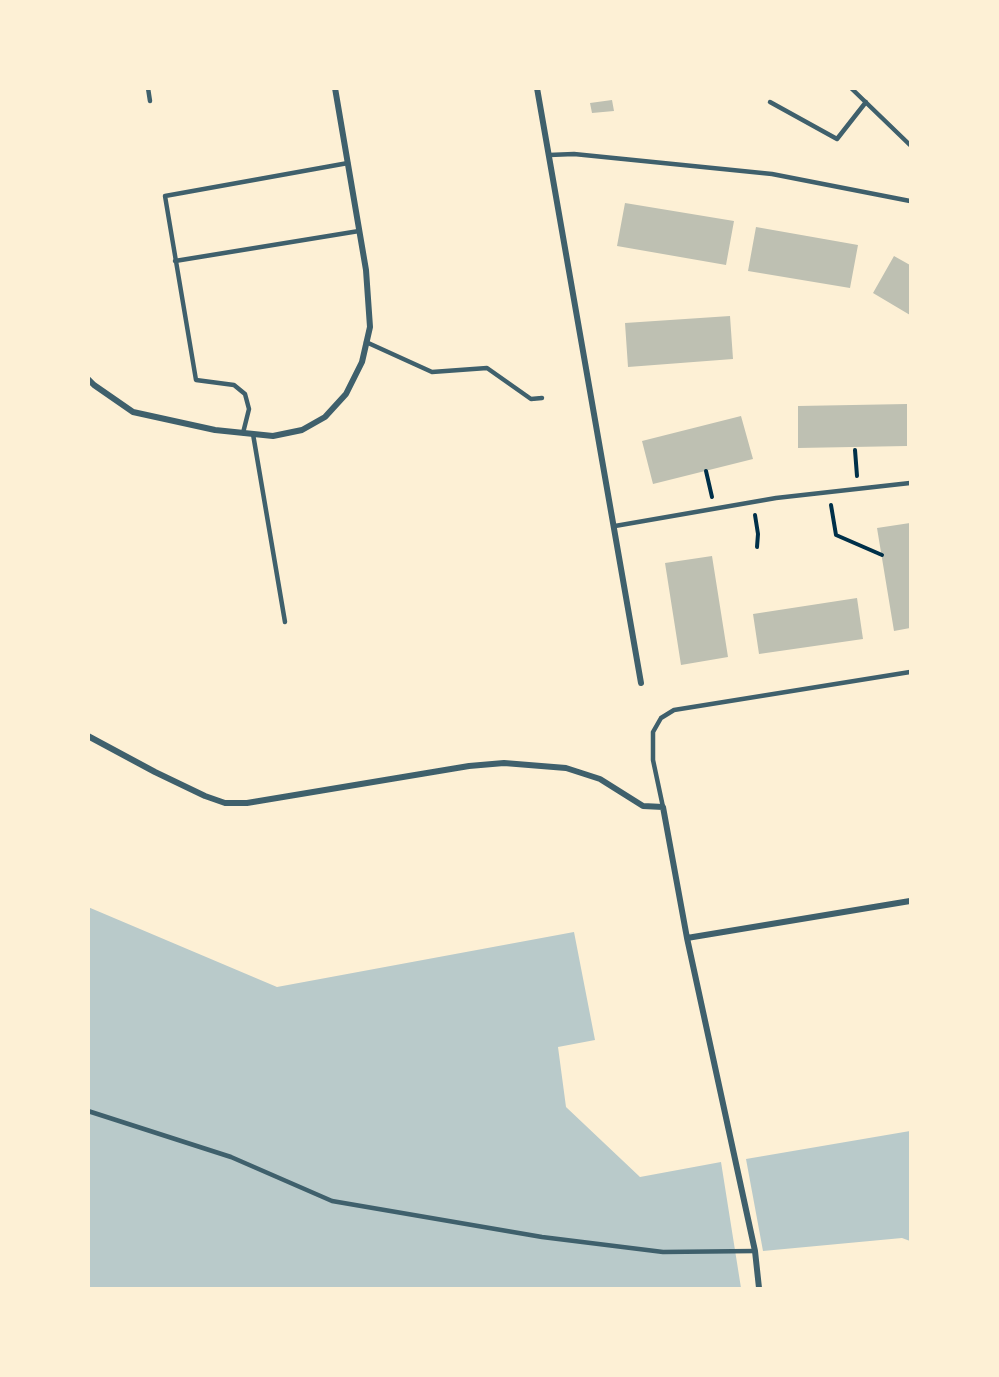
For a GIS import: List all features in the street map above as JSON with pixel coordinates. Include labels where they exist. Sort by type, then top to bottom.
[{"type":"street","points":[[88,379],[94,386],[133,412],[178,424],[273,436],[302,430],[326,417],[346,394],[362,362],[370,327],[368,289],[335,88]]},
{"type":"street","points":[[537,88],[641,683]]},
{"type":"street","points":[[88,392],[94,386]]},
{"type":"street","points":[[88,736],[155,772],[205,796],[225,802],[247,803],[469,766],[504,763],[566,768],[600,779],[643,806],[663,807],[687,939],[755,1251],[759,1288]]},
{"type":"street","points":[[687,939],[910,901]]},
{"type":"lane","points":[[148,88],[150,101]]},
{"type":"lane","points":[[851,88],[910,145]]},
{"type":"lane","points":[[770,102],[837,139],[866,102]]},
{"type":"lane","points":[[549,156],[574,154],[772,174],[910,201]]},
{"type":"lane","points":[[243,433],[249,409],[245,394],[234,385],[196,380],[165,196],[348,163]]},
{"type":"lane","points":[[175,261],[359,231]]},
{"type":"lane","points":[[366,342],[432,372],[487,368],[531,399],[542,398]]},
{"type":"lane","points":[[253,434],[285,622]]},
{"type":"lane","points":[[615,526],[753,502],[910,483]]},
{"type":"lane","points":[[663,807],[653,760],[653,732],[661,718],[674,710],[910,672]]},
{"type":"lane","points":[[88,1111],[231,1157],[332,1201],[542,1237],[663,1252],[755,1251]]},
{"type":"path","points":[[855,450],[858,489]]},
{"type":"path","points":[[706,471],[715,509]]},
{"type":"path","points":[[829,492],[836,535],[882,555]]},
{"type":"path","points":[[753,502],[758,534],[757,547]]},
{"type":"shaded area","points":[[88,907],[277,987],[574,932],[595,1040],[558,1047],[566,1107],[640,1177],[721,1162],[741,1288],[89,1288]]},
{"type":"shaded area","points":[[910,1131],[910,1241],[902,1238],[763,1251],[746,1159]]},
{"type":"building","points":[[612,100],[614,111],[592,113],[590,103]]},
{"type":"building","points":[[625,203],[734,221],[726,265],[617,246]]},
{"type":"building","points":[[756,227],[858,245],[850,288],[748,271]]},
{"type":"building","points":[[894,256],[910,265],[910,315],[873,293]]},
{"type":"building","points":[[730,316],[733,359],[628,367],[625,323]]},
{"type":"building","points":[[907,404],[907,446],[798,448],[798,406]]},
{"type":"building","points":[[741,416],[753,459],[653,484],[642,441]]},
{"type":"building","points":[[910,523],[910,628],[894,631],[877,528]]},
{"type":"building","points":[[712,556],[728,657],[681,665],[665,563]]},
{"type":"building","points":[[857,598],[863,639],[759,654],[753,614]]}]
